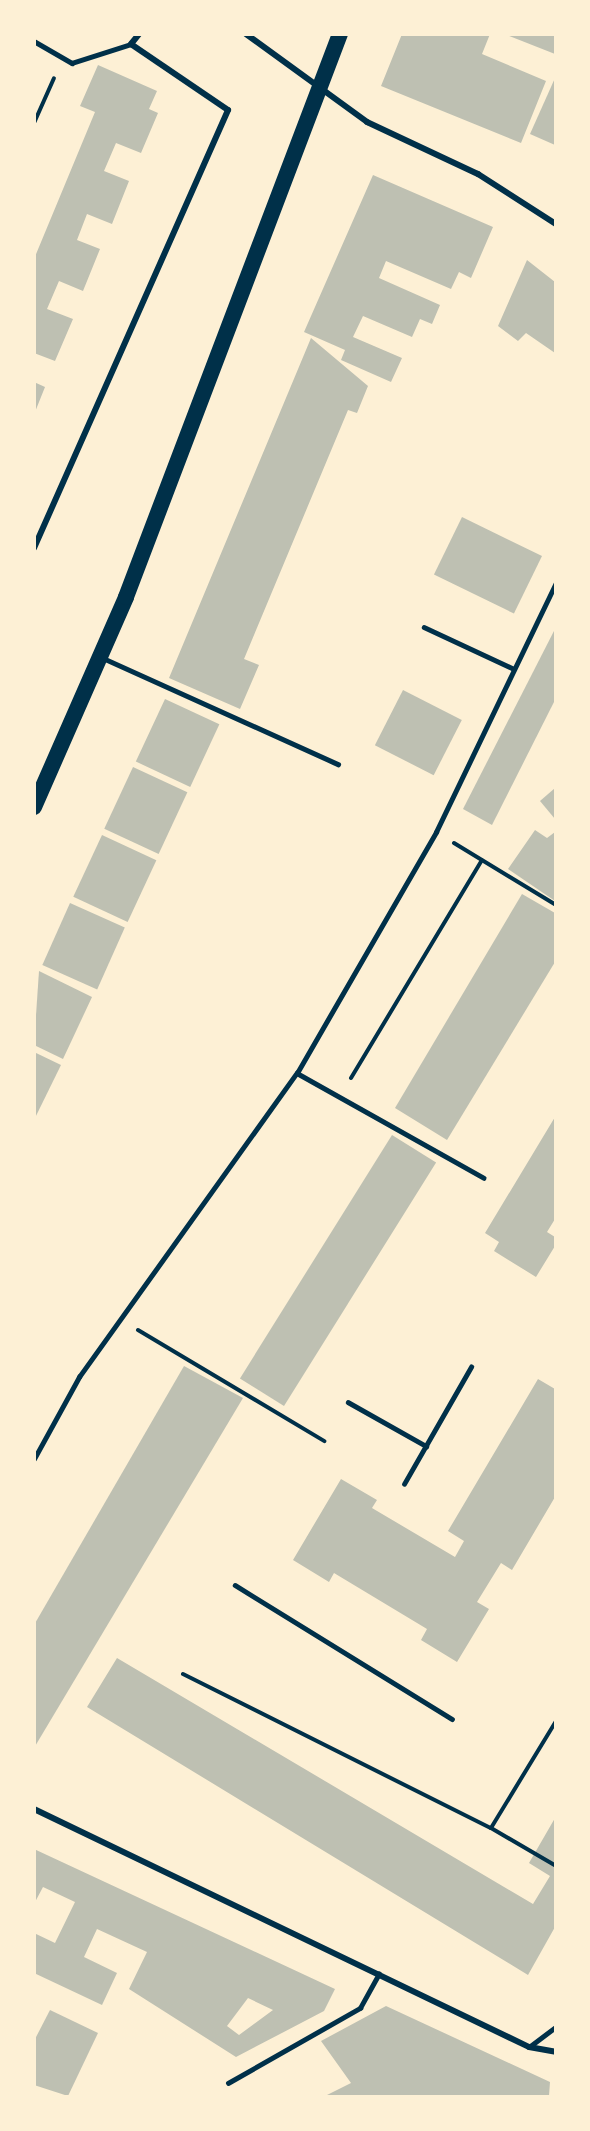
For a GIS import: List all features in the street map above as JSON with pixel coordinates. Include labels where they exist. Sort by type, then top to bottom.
[{"type":"highway","points":[[34,807],[100,656],[340,34]]},
{"type":"street","points":[[34,548],[228,110],[131,44],[139,34]]},
{"type":"street","points":[[246,34],[319,90],[367,122],[477,174],[555,224]]},
{"type":"street","points":[[34,1809],[529,2047],[555,2052]]},
{"type":"lane","points":[[34,41],[72,63],[131,44]]},
{"type":"lane","points":[[34,1459],[119,1319],[187,1233],[297,1073],[436,832],[555,583]]},
{"type":"lane","points":[[424,627],[514,669]]},
{"type":"lane","points":[[100,656],[339,764]]},
{"type":"lane","points":[[297,1073],[484,1178]]},
{"type":"lane","points":[[404,1484],[471,1367]]},
{"type":"lane","points":[[348,1402],[426,1446]]},
{"type":"lane","points":[[235,1585],[452,1719]]},
{"type":"lane","points":[[228,2083],[360,2008],[380,1974]]},
{"type":"lane","points":[[529,2047],[555,2027]]},
{"type":"path","points":[[34,123],[63,58]]},
{"type":"path","points":[[436,832],[555,905]]},
{"type":"path","points":[[339,1096],[482,860]]},
{"type":"path","points":[[119,1319],[324,1440]]},
{"type":"path","points":[[183,1674],[491,1828],[555,1866]]},
{"type":"path","points":[[491,1828],[555,1721]]},
{"type":"building","points":[[402,34],[490,34],[482,54],[546,81],[521,143],[381,86]]},
{"type":"building","points":[[555,34],[555,54],[507,35]]},
{"type":"building","points":[[98,65],[157,91],[149,109],[158,113],[141,153],[116,143],[104,171],[129,181],[112,224],[87,214],[77,240],[100,249],[83,291],[59,281],[47,309],[73,319],[55,361],[34,353],[34,259],[95,112],[80,106]]},
{"type":"building","points":[[555,78],[555,145],[530,134]]},
{"type":"building","points":[[373,175],[493,227],[471,278],[459,272],[451,289],[386,261],[379,278],[440,305],[432,324],[420,319],[412,337],[363,316],[353,337],[402,358],[391,382],[341,360],[345,350],[304,332]]},
{"type":"building","points":[[527,260],[555,282],[555,353],[526,333],[518,341],[498,326]]},
{"type":"building","points":[[311,338],[368,386],[357,413],[348,410],[244,659],[259,665],[240,709],[169,678]]},
{"type":"building","points":[[34,382],[45,387],[35,412],[34,412]]},
{"type":"building","points":[[462,517],[542,556],[514,614],[434,575]]},
{"type":"building","points":[[555,629],[555,700],[492,825],[463,809]]},
{"type":"building","points":[[403,690],[462,720],[434,775],[375,745]]},
{"type":"building","points":[[165,699],[219,724],[190,787],[136,762]]},
{"type":"building","points":[[133,767],[187,792],[159,854],[104,829]]},
{"type":"building","points":[[555,788],[555,819],[540,801]]},
{"type":"building","points":[[535,830],[547,838],[555,832],[555,901],[508,869]]},
{"type":"building","points":[[102,835],[156,860],[128,922],[73,897]]},
{"type":"building","points":[[522,894],[555,913],[555,962],[447,1140],[395,1108]]},
{"type":"building","points":[[70,903],[125,927],[97,990],[42,965]]},
{"type":"building","points":[[39,971],[92,997],[63,1059],[34,1045]]},
{"type":"building","points":[[34,1052],[61,1065],[34,1120]]},
{"type":"building","points":[[555,1117],[555,1219],[547,1232],[555,1237],[555,1246],[536,1277],[494,1251],[499,1242],[485,1233]]},
{"type":"building","points":[[392,1135],[436,1163],[284,1406],[240,1378]]},
{"type":"building","points":[[184,1366],[243,1398],[34,1748],[34,1625]]},
{"type":"building","points":[[538,1379],[555,1389],[555,1497],[512,1570],[501,1563],[477,1602],[489,1609],[457,1662],[421,1640],[427,1629],[334,1573],[329,1582],[293,1560],[341,1479],[377,1500],[372,1508],[455,1557],[464,1541],[448,1531]]},
{"type":"building","points":[[117,1658],[533,1904],[550,1876],[529,1863],[555,1818],[555,1927],[528,1975],[87,1707]]},
{"type":"building","points":[[34,1849],[335,1989],[324,2011],[236,2057],[129,1989],[147,1952],[97,1929],[84,1957],[117,1973],[102,2005],[34,1973],[34,1933],[55,1943],[75,1902],[43,1887],[34,1904]],"holes":[[[248,1998],[273,2010],[239,2035],[227,2026]]]},
{"type":"building","points":[[386,2006],[550,2082],[549,2096],[325,2096],[351,2083],[321,2041]]},
{"type":"building","points":[[50,2010],[98,2033],[68,2096],[34,2085],[34,2041]]}]
